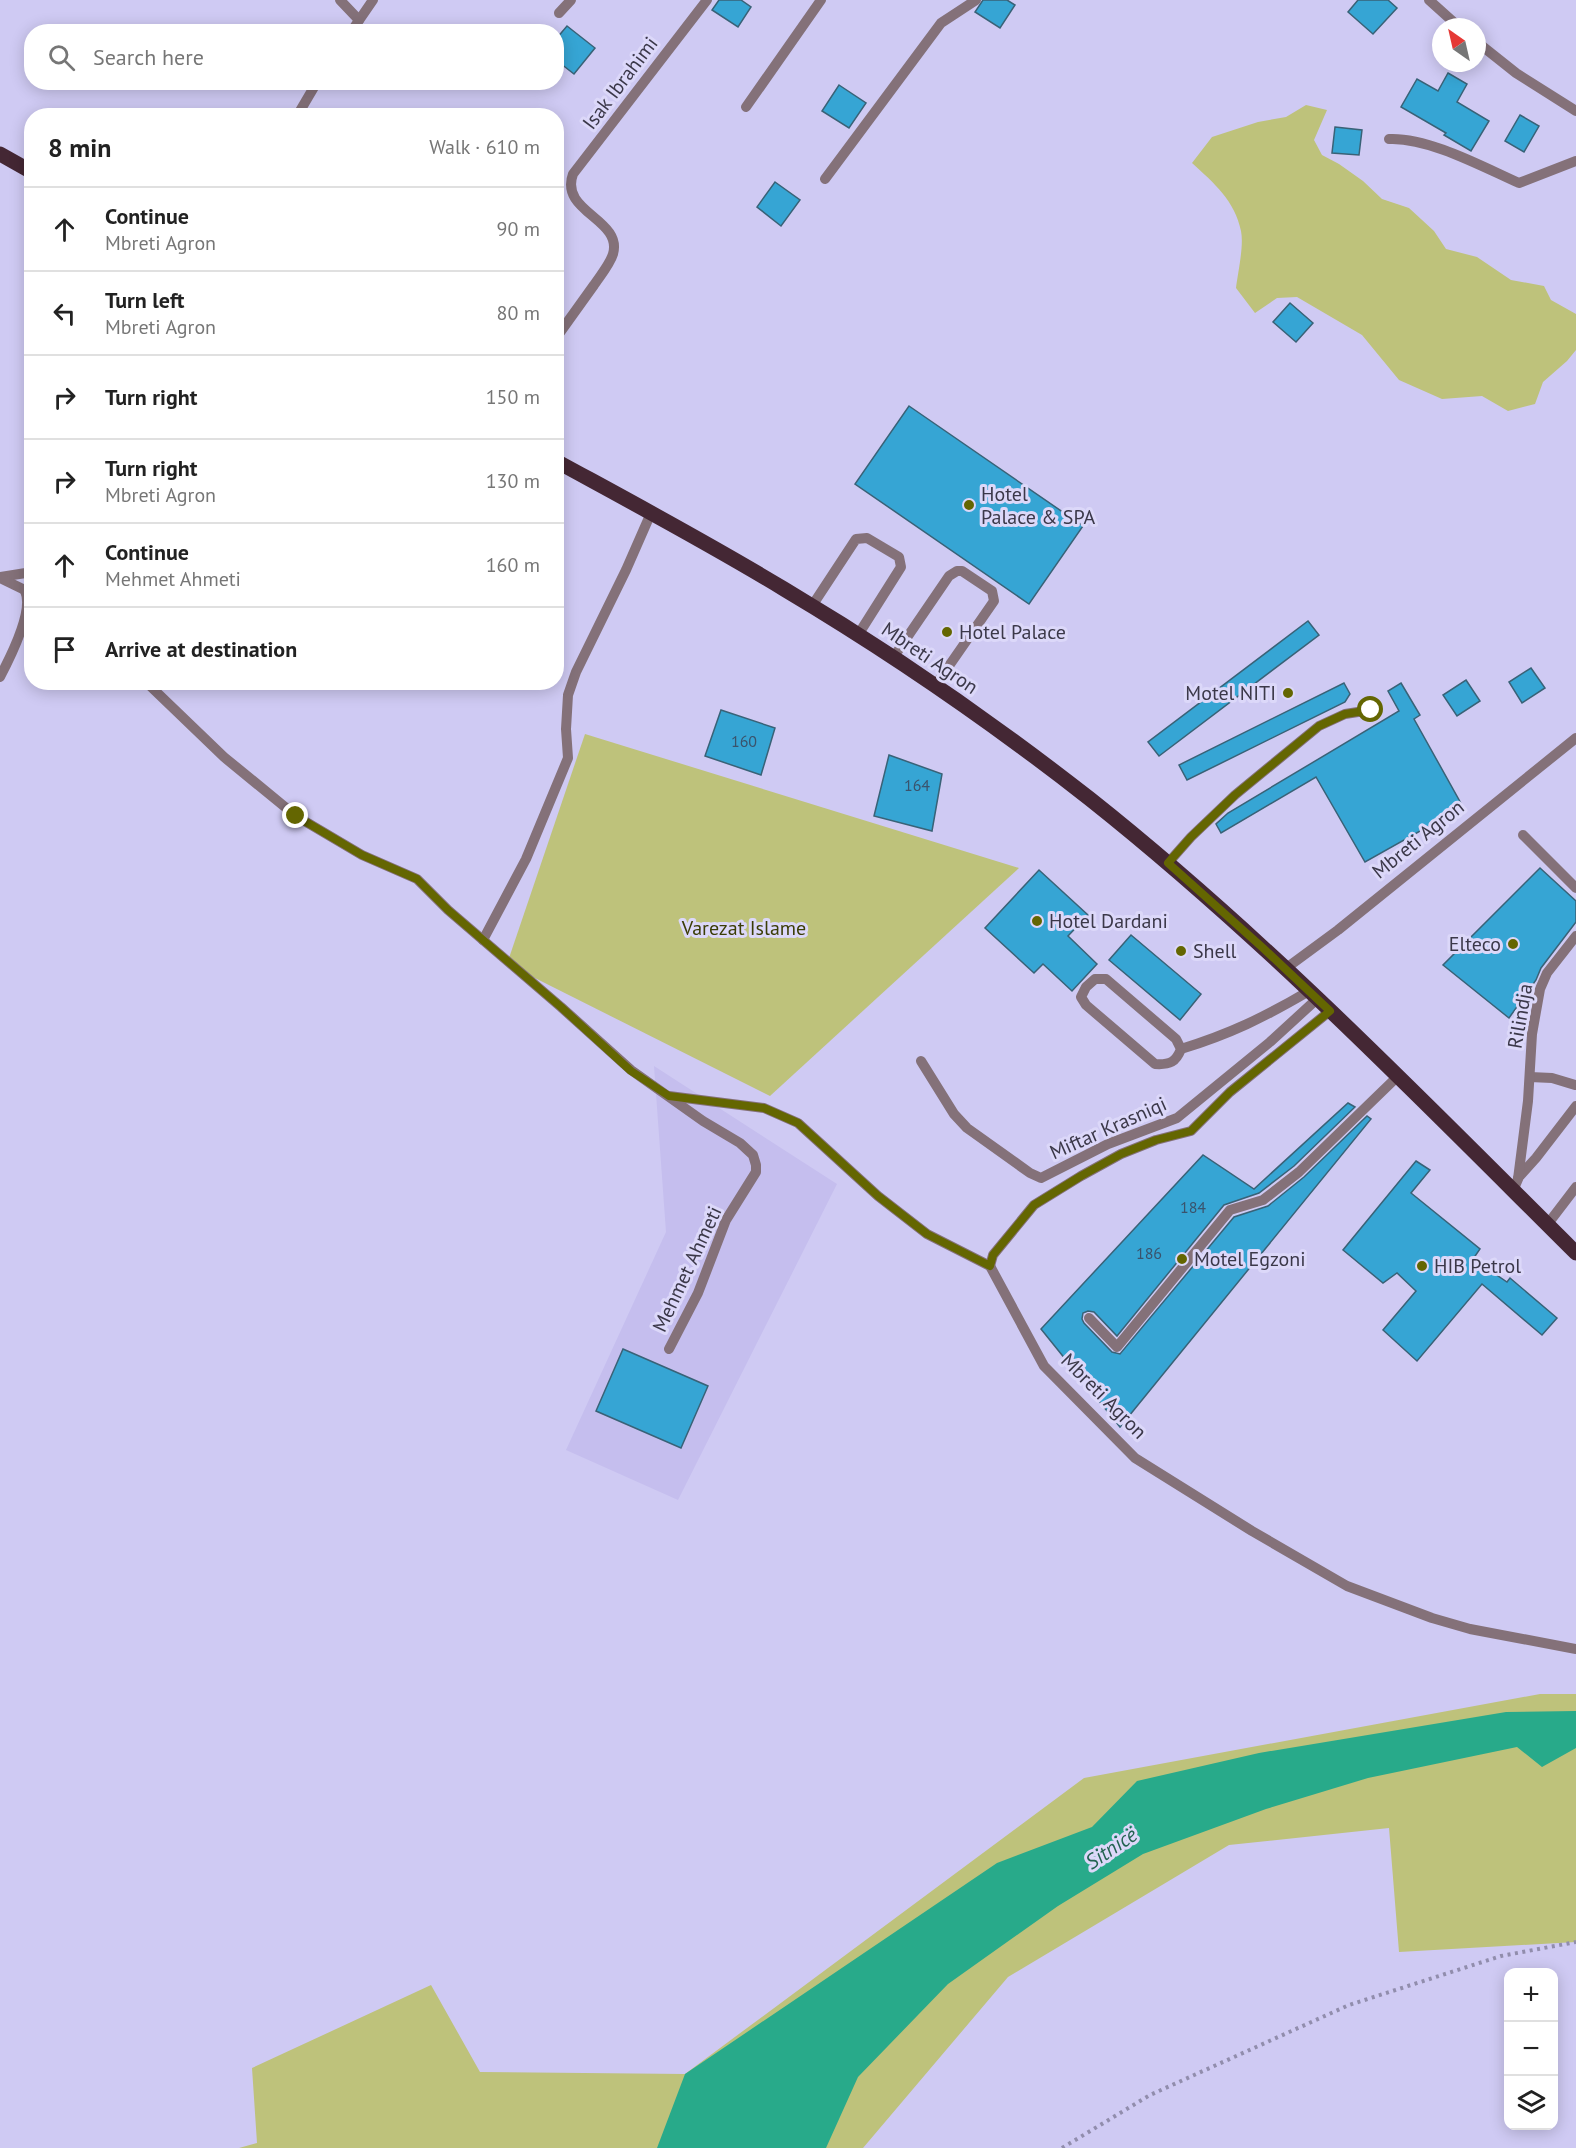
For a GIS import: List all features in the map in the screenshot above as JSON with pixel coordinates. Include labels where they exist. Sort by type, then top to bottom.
[{"type":"main road","points":[[0,154],[24,168]]},
{"type":"main road","name":"Mbreti Agron","points":[[564,466],[651,513],[812,606],[935,686],[1080,791],[1168,863],[1255,940],[1515,1185],[1547,1224],[1576,1253]]},
{"type":"street","points":[[339,0],[359,20]]},
{"type":"street","points":[[356,24],[373,0]]},
{"type":"street","points":[[559,13],[570,0]]},
{"type":"street","name":"Isak Ibrahimi","points":[[564,327],[601,274],[613,254],[614,244],[612,236],[604,226],[574,198],[570,189],[573,174],[707,0]]},
{"type":"street","points":[[746,106],[821,0]]},
{"type":"street","points":[[825,179],[940,23],[976,0]]},
{"type":"street","points":[[1429,0],[1449,18]]},
{"type":"street","points":[[1486,49],[1516,73],[1576,111]]},
{"type":"street","points":[[302,108],[312,90]]},
{"type":"street","points":[[1389,139],[1413,140],[1428,145],[1519,183],[1576,161]]},
{"type":"street","points":[[483,940],[526,860],[568,758],[566,729],[568,695],[576,672],[651,513]]},
{"type":"street","points":[[812,606],[856,539],[867,538],[899,557],[901,567],[858,635]]},
{"type":"street","points":[[893,658],[949,576],[962,571],[992,591],[994,601],[935,686]]},
{"type":"street","points":[[0,577],[24,573]]},
{"type":"street","points":[[0,577],[24,590]]},
{"type":"street","points":[[0,677],[15,646],[24,617]]},
{"type":"street","name":"Mehmet Ahmeti","points":[[155,690],[224,757],[296,816],[362,855],[417,879],[448,910],[561,1007],[631,1071],[703,1121],[740,1143],[753,1155],[756,1172],[726,1221],[698,1293],[669,1349]]},
{"type":"street","points":[[1168,863],[1191,837],[1235,795],[1319,726],[1345,714],[1371,710]]},
{"type":"street","name":"Mbreti Agron","points":[[1285,969],[1338,930],[1576,738]]},
{"type":"street","points":[[1523,836],[1576,888]]},
{"type":"street","name":"Rilindja","points":[[1515,1185],[1530,1077],[1532,1034],[1540,989],[1547,973],[1576,936]]},
{"type":"street","points":[[1095,979],[1106,979],[1176,1039],[1181,1049],[1177,1059],[1168,1064],[1155,1064],[1086,1005],[1081,997],[1086,987],[1095,979]]},
{"type":"street","points":[[1181,1049],[1213,1039],[1313,995]]},
{"type":"street","name":"Miftar Krasniqi","points":[[921,1061],[954,1114],[967,1128],[1030,1173],[1041,1178],[1108,1144],[1177,1118],[1270,1042],[1313,995]]},
{"type":"street","points":[[669,1096],[764,1108],[798,1123],[878,1196],[927,1234],[990,1266],[993,1255],[1034,1205],[1121,1154],[1156,1140],[1191,1131],[1230,1092],[1330,1011]]},
{"type":"street","points":[[1089,1317],[1118,1347],[1230,1210],[1263,1200],[1299,1172],[1398,1077]]},
{"type":"street","name":"Rilindja","points":[[1530,1077],[1552,1078],[1575,1085]]},
{"type":"street","points":[[1515,1185],[1576,1106]]},
{"type":"street","points":[[1547,1224],[1576,1187]]},
{"type":"street","name":"Mbreti Agron","points":[[990,1266],[1044,1366],[1135,1458],[1252,1531],[1347,1586],[1470,1629],[1576,1649]]},
{"type":"path","points":[[1062,2148],[1150,2095],[1349,2005],[1501,1956],[1576,1942]]},
{"type":"shaded area","points":[[654,1066],[837,1184],[678,1500],[566,1450],[666,1232]]},
{"type":"green space","points":[[1306,105],[1327,110],[1314,140],[1322,155],[1363,181],[1382,199],[1409,208],[1434,231],[1446,249],[1477,257],[1511,280],[1544,286],[1551,300],[1576,314],[1576,350],[1543,382],[1535,404],[1508,411],[1482,396],[1442,399],[1399,380],[1362,335],[1297,297],[1277,298],[1255,313],[1236,288],[1242,244],[1238,220],[1223,193],[1192,163],[1212,137],[1258,122],[1286,117]]},
{"type":"green space","name":"Varezat Islame","points":[[585,734],[1019,868],[770,1096],[507,964]]},
{"type":"green space","points":[[1540,1694],[1576,1694],[1576,1942],[1399,1952],[1389,1828],[1229,1845],[1008,1977],[863,2148],[239,2148],[257,2143],[252,2068],[431,1985],[480,2072],[685,2074],[1084,1778]]},
{"type":"water","name":"Sitnicë","points":[[1576,1711],[1576,1748],[1542,1767],[1517,1747],[1368,1778],[1266,1809],[1143,1854],[1058,1906],[948,1984],[858,2077],[826,2148],[657,2148],[685,2074],[997,1863],[1092,1827],[1137,1781],[1259,1753],[1506,1712]]},
{"type":"building","points":[[719,0],[741,0],[751,7],[738,27],[712,10]]},
{"type":"building","points":[[983,0],[1007,0],[1015,5],[1000,28],[975,12]]},
{"type":"building","points":[[1358,0],[1388,0],[1397,8],[1373,34],[1348,12]]},
{"type":"building","points":[[567,26],[595,48],[574,74],[564,66],[564,30]]},
{"type":"building","points":[[1448,73],[1467,84],[1457,102],[1489,121],[1471,151],[1444,135],[1446,133],[1401,107],[1417,79],[1438,91]]},
{"type":"building","points":[[839,85],[866,103],[849,128],[822,111]]},
{"type":"building","points":[[1520,115],[1539,126],[1524,152],[1505,141]]},
{"type":"building","points":[[1335,127],[1362,130],[1359,155],[1332,153]]},
{"type":"building","points":[[775,182],[800,200],[781,226],[757,207]]},
{"type":"building","points":[[1290,303],[1313,323],[1296,342],[1273,322]]},
{"type":"building","name":"Hotel Palace & SPA","points":[[909,406],[1083,526],[1029,604],[855,484]]},
{"type":"building","points":[[1308,621],[1319,635],[1159,756],[1148,742]]},
{"type":"building","points":[[1531,668],[1545,688],[1522,703],[1509,682]]},
{"type":"building","points":[[1466,680],[1480,701],[1457,716],[1443,695]]},
{"type":"building","points":[[1344,683],[1350,694],[1345,702],[1187,780],[1179,765]]},
{"type":"building","points":[[1401,683],[1420,715],[1414,719],[1463,807],[1365,862],[1316,777],[1221,833],[1216,824],[1228,813],[1399,711],[1388,691]]},
{"type":"building","points":[[721,710],[775,728],[761,775],[705,756]]},
{"type":"building","points":[[889,755],[942,774],[932,831],[874,816]]},
{"type":"building","name":"Elteco","points":[[1540,868],[1576,901],[1576,922],[1541,968],[1536,980],[1509,1018],[1443,965]]},
{"type":"building","name":"Hotel Dardani","points":[[1039,870],[1088,915],[1068,936],[1097,964],[1072,991],[1043,964],[1034,973],[985,928]]},
{"type":"building","points":[[1131,935],[1201,994],[1180,1020],[1109,960]]},
{"type":"building","name":"Motel Egzoni","points":[[1348,1103],[1355,1107],[1294,1166],[1259,1193],[1224,1205],[1117,1336],[1094,1312],[1083,1313],[1084,1323],[1112,1352],[1120,1354],[1234,1217],[1268,1206],[1304,1177],[1367,1116],[1371,1119],[1120,1427],[1041,1329],[1203,1155],[1254,1189]]},
{"type":"building","name":"HIB Petrol","points":[[1416,1161],[1430,1170],[1411,1193],[1480,1249],[1473,1259],[1507,1282],[1510,1278],[1557,1318],[1542,1335],[1482,1284],[1417,1361],[1383,1330],[1416,1291],[1397,1273],[1383,1283],[1343,1250]]},
{"type":"building","points":[[623,1349],[708,1386],[681,1448],[596,1411]]},
{"type":"place","name":"Hotel Palace & SPA","points":[[969,505]]},
{"type":"place","name":"Hotel Palace","points":[[947,632]]},
{"type":"place","name":"Motel NITI","points":[[1288,693]]},
{"type":"place","name":"Hotel Dardani","points":[[1037,921]]},
{"type":"place","name":"Elteco","points":[[1513,944]]},
{"type":"place","name":"Shell","points":[[1181,951]]},
{"type":"place","name":"Motel Egzoni","points":[[1182,1259]]},
{"type":"place","name":"HIB Petrol","points":[[1422,1266]]},
{"type":"route","points":[[296,816],[362,855],[417,879],[448,910],[561,1007],[631,1071],[669,1096],[764,1108],[798,1123],[878,1196],[927,1234],[990,1266],[993,1255],[1034,1205],[1121,1154],[1156,1140],[1191,1131],[1230,1092],[1330,1011],[1168,863],[1191,837],[1235,795],[1319,726],[1345,714],[1371,710]]}]
